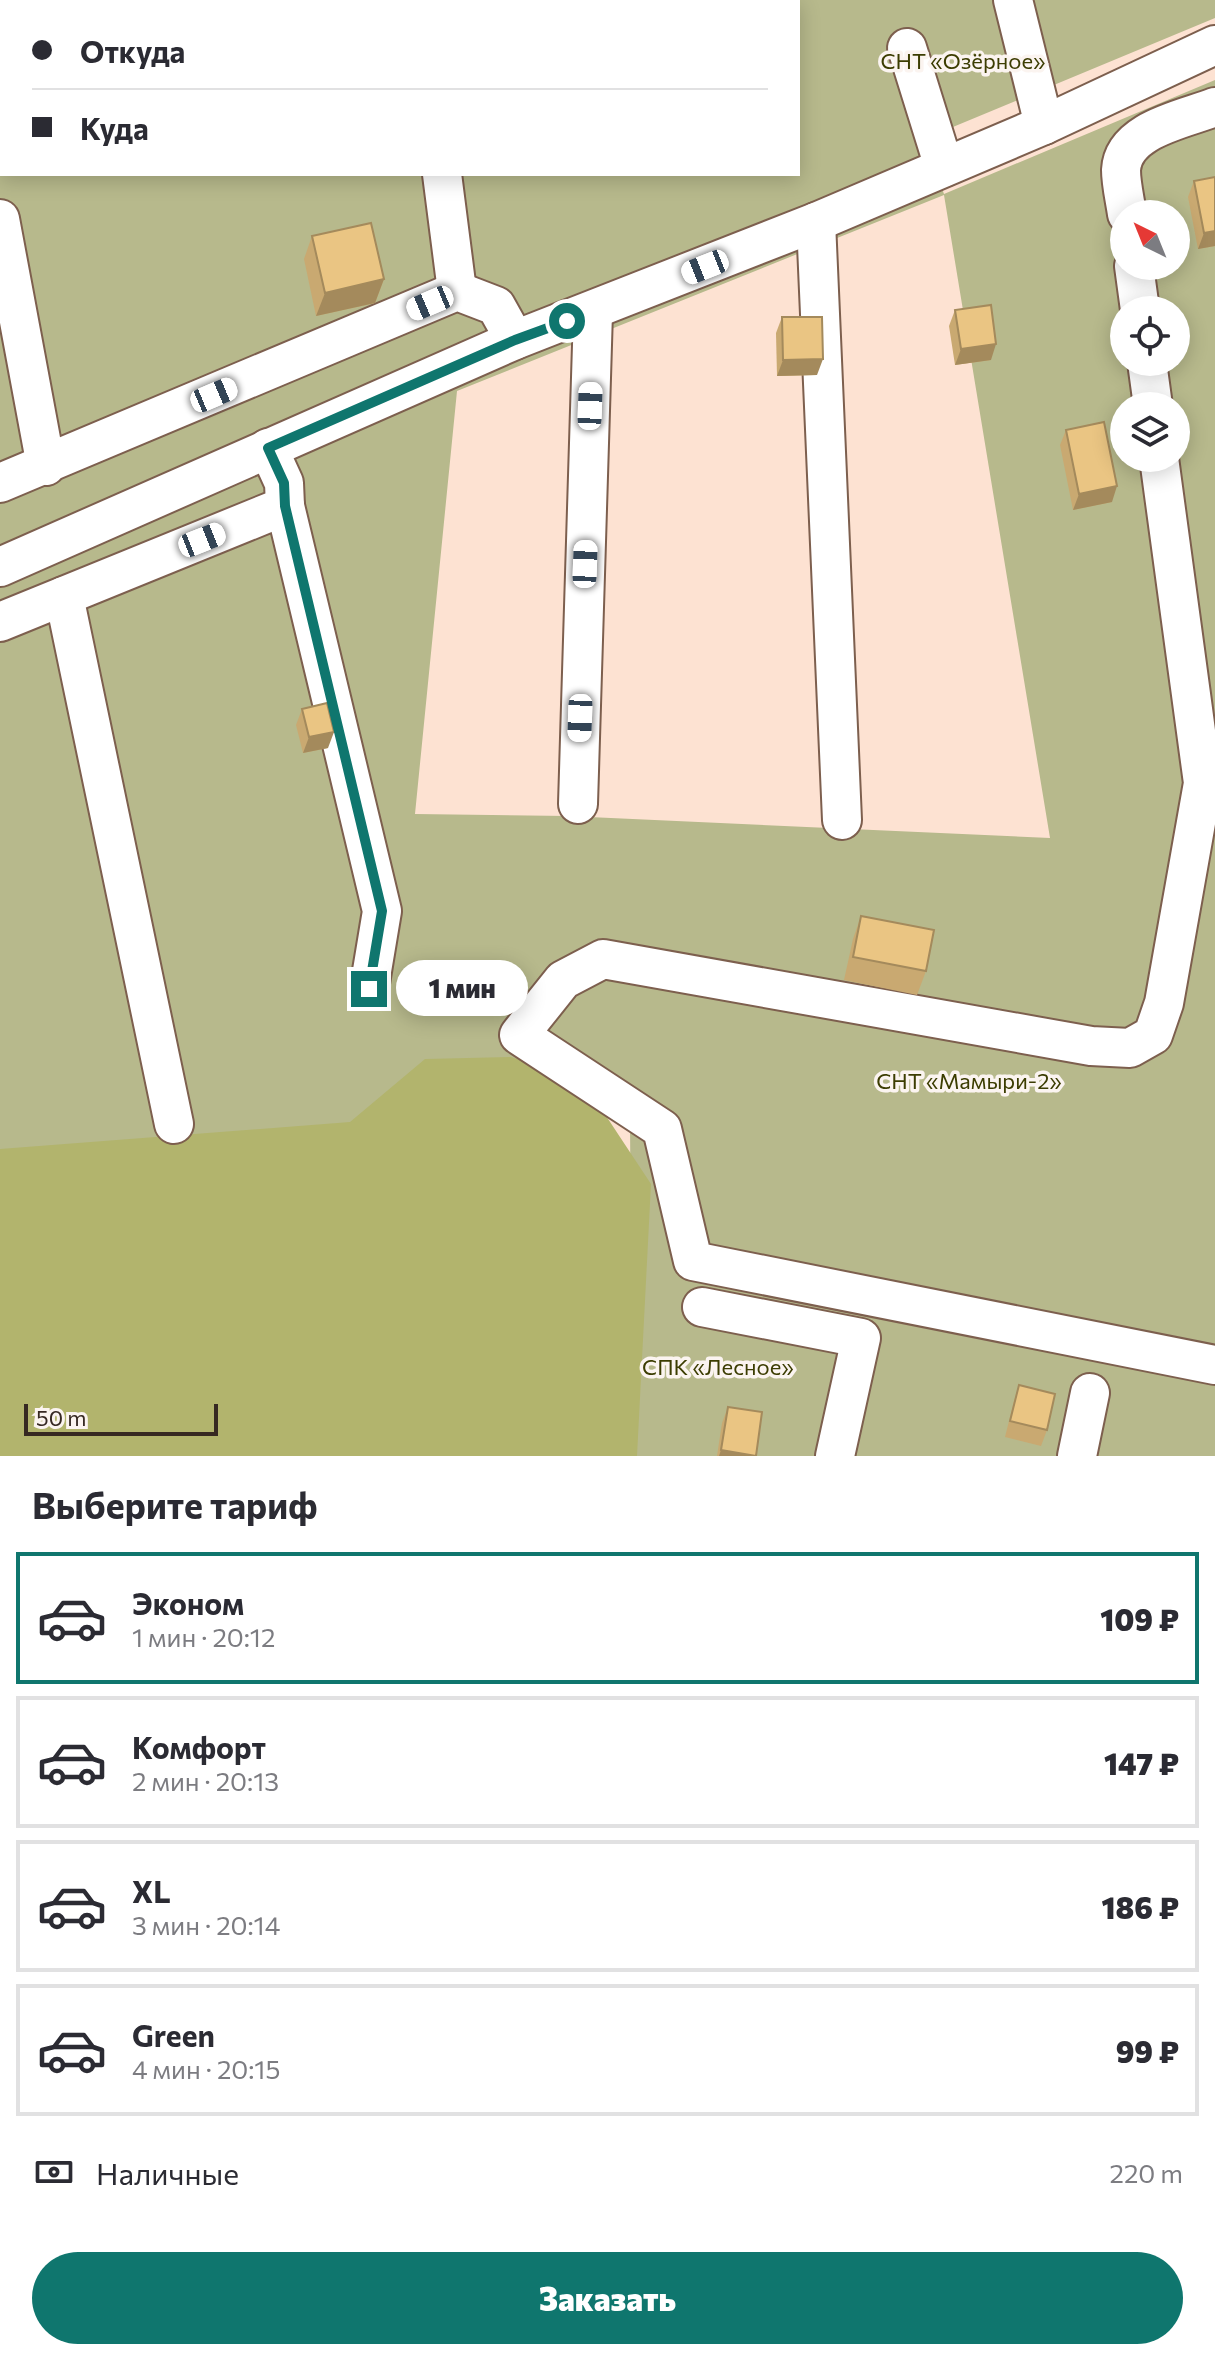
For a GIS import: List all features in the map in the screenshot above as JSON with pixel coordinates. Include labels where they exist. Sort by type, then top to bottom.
[{"type":"street","points":[[1013,0],[1044,125]]},
{"type":"street","points":[[0,567],[515,340],[593,312],[816,222],[1044,125],[1215,45]]},
{"type":"street","points":[[907,48],[944,167]]},
{"type":"street","points":[[1125,200],[1121,170],[1125,154],[1140,137],[1215,107]]},
{"type":"street","points":[[442,176],[457,291]]},
{"type":"street","points":[[0,219],[46,466]]},
{"type":"street","points":[[816,222],[842,820]]},
{"type":"street","points":[[0,483],[457,291],[496,306],[515,340]]},
{"type":"street","points":[[578,804],[593,312]]},
{"type":"street","points":[[268,448],[284,483],[285,506],[382,911],[369,989]]},
{"type":"street","points":[[1161,472],[1203,783],[1164,1003],[1153,1035],[1130,1048],[1091,1046],[603,959],[563,980],[519,1035],[662,1129],[693,1261],[1215,1365]]},
{"type":"street","points":[[0,622],[285,506]]},
{"type":"street","points":[[64,596],[174,1124]]},
{"type":"street","points":[[702,1307],[861,1338],[835,1456]]},
{"type":"street","points":[[1077,1456],[1090,1393]]},
{"type":"green space","points":[[800,0],[1215,0],[1215,18],[924,139],[944,194],[1215,80],[1215,1456],[622,1456],[631,1254],[630,1123],[426,1076],[360,1141],[0,1185],[0,176],[800,176]],"holes":[[[944,195],[1050,838],[567,816],[415,814],[457,391]]]},
{"type":"green space","points":[[511,1057],[583,1081],[651,1184],[637,1456],[0,1456],[0,1149],[350,1122],[425,1059]]},
{"type":"building","points":[[1215,177],[1215,231],[1204,233],[1194,181]]},
{"type":"building","points":[[371,223],[384,279],[325,293],[312,236]]},
{"type":"building","points":[[991,305],[996,344],[961,349],[955,310]]},
{"type":"building","points":[[782,317],[822,317],[823,359],[783,360]]},
{"type":"building","points":[[1104,422],[1110,452],[1110,472],[1114,472],[1117,486],[1079,494],[1066,430]]},
{"type":"building","points":[[327,703],[334,732],[309,737],[302,709]]},
{"type":"building","points":[[861,916],[934,930],[926,971],[853,957]]},
{"type":"building","points":[[1019,1385],[1055,1394],[1047,1430],[1010,1421]]},
{"type":"building","points":[[728,1407],[762,1412],[756,1456],[721,1450]]},
{"type":"route","points":[[369,989],[382,911],[285,506],[284,483],[268,448],[515,340],[567,321]]},
{"type":"park label","name":"СНТ «Озёрное»","points":[[963,60]]},
{"type":"park label","name":"СНТ «Мамыри-2»","points":[[969,1080]]},
{"type":"park label","name":"СПК «Лесное»","points":[[718,1366]]}]
